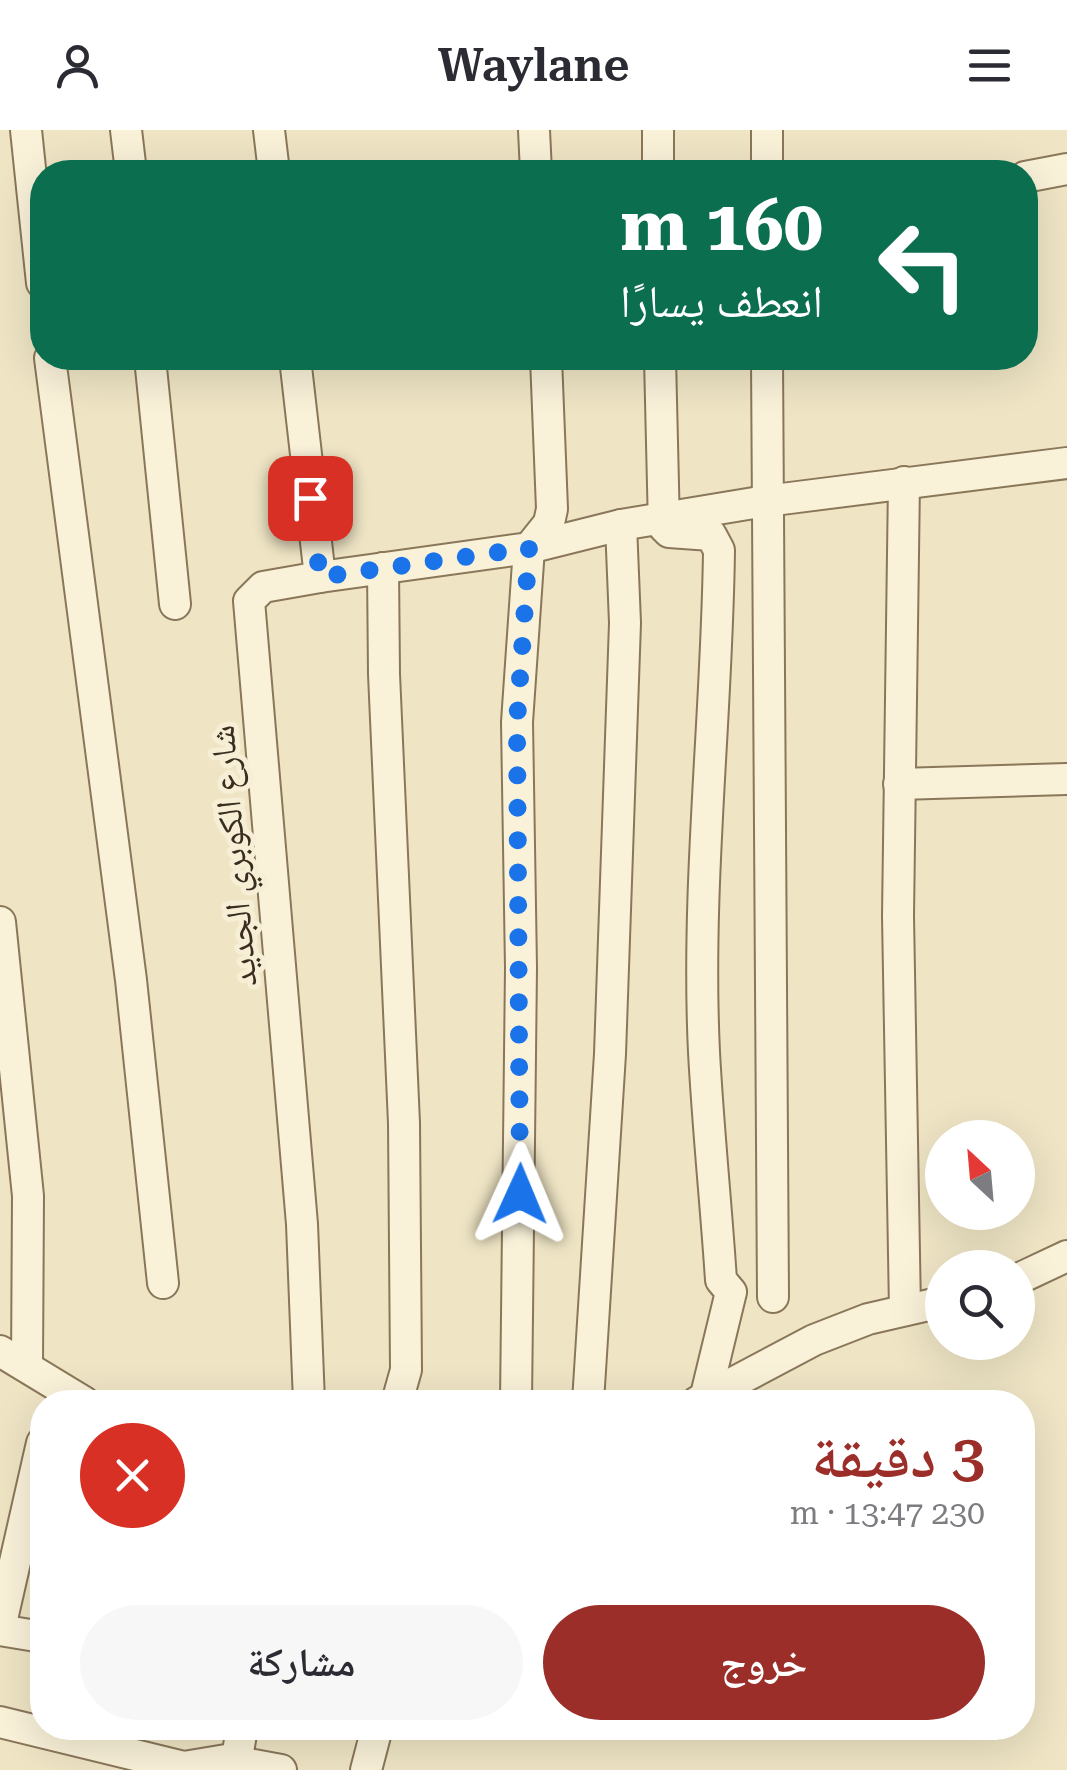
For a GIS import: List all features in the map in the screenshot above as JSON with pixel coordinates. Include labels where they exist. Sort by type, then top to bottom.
[{"type":"street","points":[[26,130],[30,168]]},
{"type":"street","points":[[126,130],[130,160]]},
{"type":"street","points":[[270,130],[273,160]]},
{"type":"street","points":[[534,130],[535,160]]},
{"type":"street","points":[[658,130],[658,160]]},
{"type":"street","points":[[767,130],[767,160]]},
{"type":"street","points":[[1038,175],[1067,169]]},
{"type":"street","points":[[52,370],[131,980],[163,1283]]},
{"type":"street","points":[[151,370],[175,604]]},
{"type":"street","points":[[296,370],[320,577]]},
{"type":"street","points":[[516,1390],[521,987],[517,722],[529,548],[550,523],[552,508],[546,370]]},
{"type":"street","points":[[660,370],[663,518],[669,532],[712,536],[719,550],[717,687],[704,906],[704,1052],[721,1278],[731,1292],[704,1390]]},
{"type":"street","points":[[768,370],[773,1298]]},
{"type":"street","name":"شارع الكوبري الجديد","points":[[309,1390],[302,1224],[250,601],[262,588],[529,548],[663,518],[904,482],[1067,463]]},
{"type":"street","points":[[904,482],[900,784],[906,1310]]},
{"type":"street","points":[[589,1390],[610,1054],[625,623],[622,525]]},
{"type":"street","points":[[383,568],[384,674],[404,1123],[406,1370],[400,1390]]},
{"type":"street","points":[[900,784],[1067,779]]},
{"type":"street","points":[[0,922],[14,1196],[13,1359],[49,1390]]},
{"type":"street","points":[[1035,1271],[1067,1256]]},
{"type":"street","points":[[718,1390],[814,1340],[925,1306]]},
{"type":"street","points":[[30,1496],[0,1629],[30,1635]]},
{"type":"street","points":[[0,1722],[30,1729]]},
{"type":"street","points":[[74,1740],[184,1767],[280,1770]]},
{"type":"street","points":[[236,1766],[240,1740]]},
{"type":"street","points":[[366,1770],[373,1740]]},
{"type":"route","points":[[310,498],[320,577],[529,548],[517,722],[520,1194]]}]
